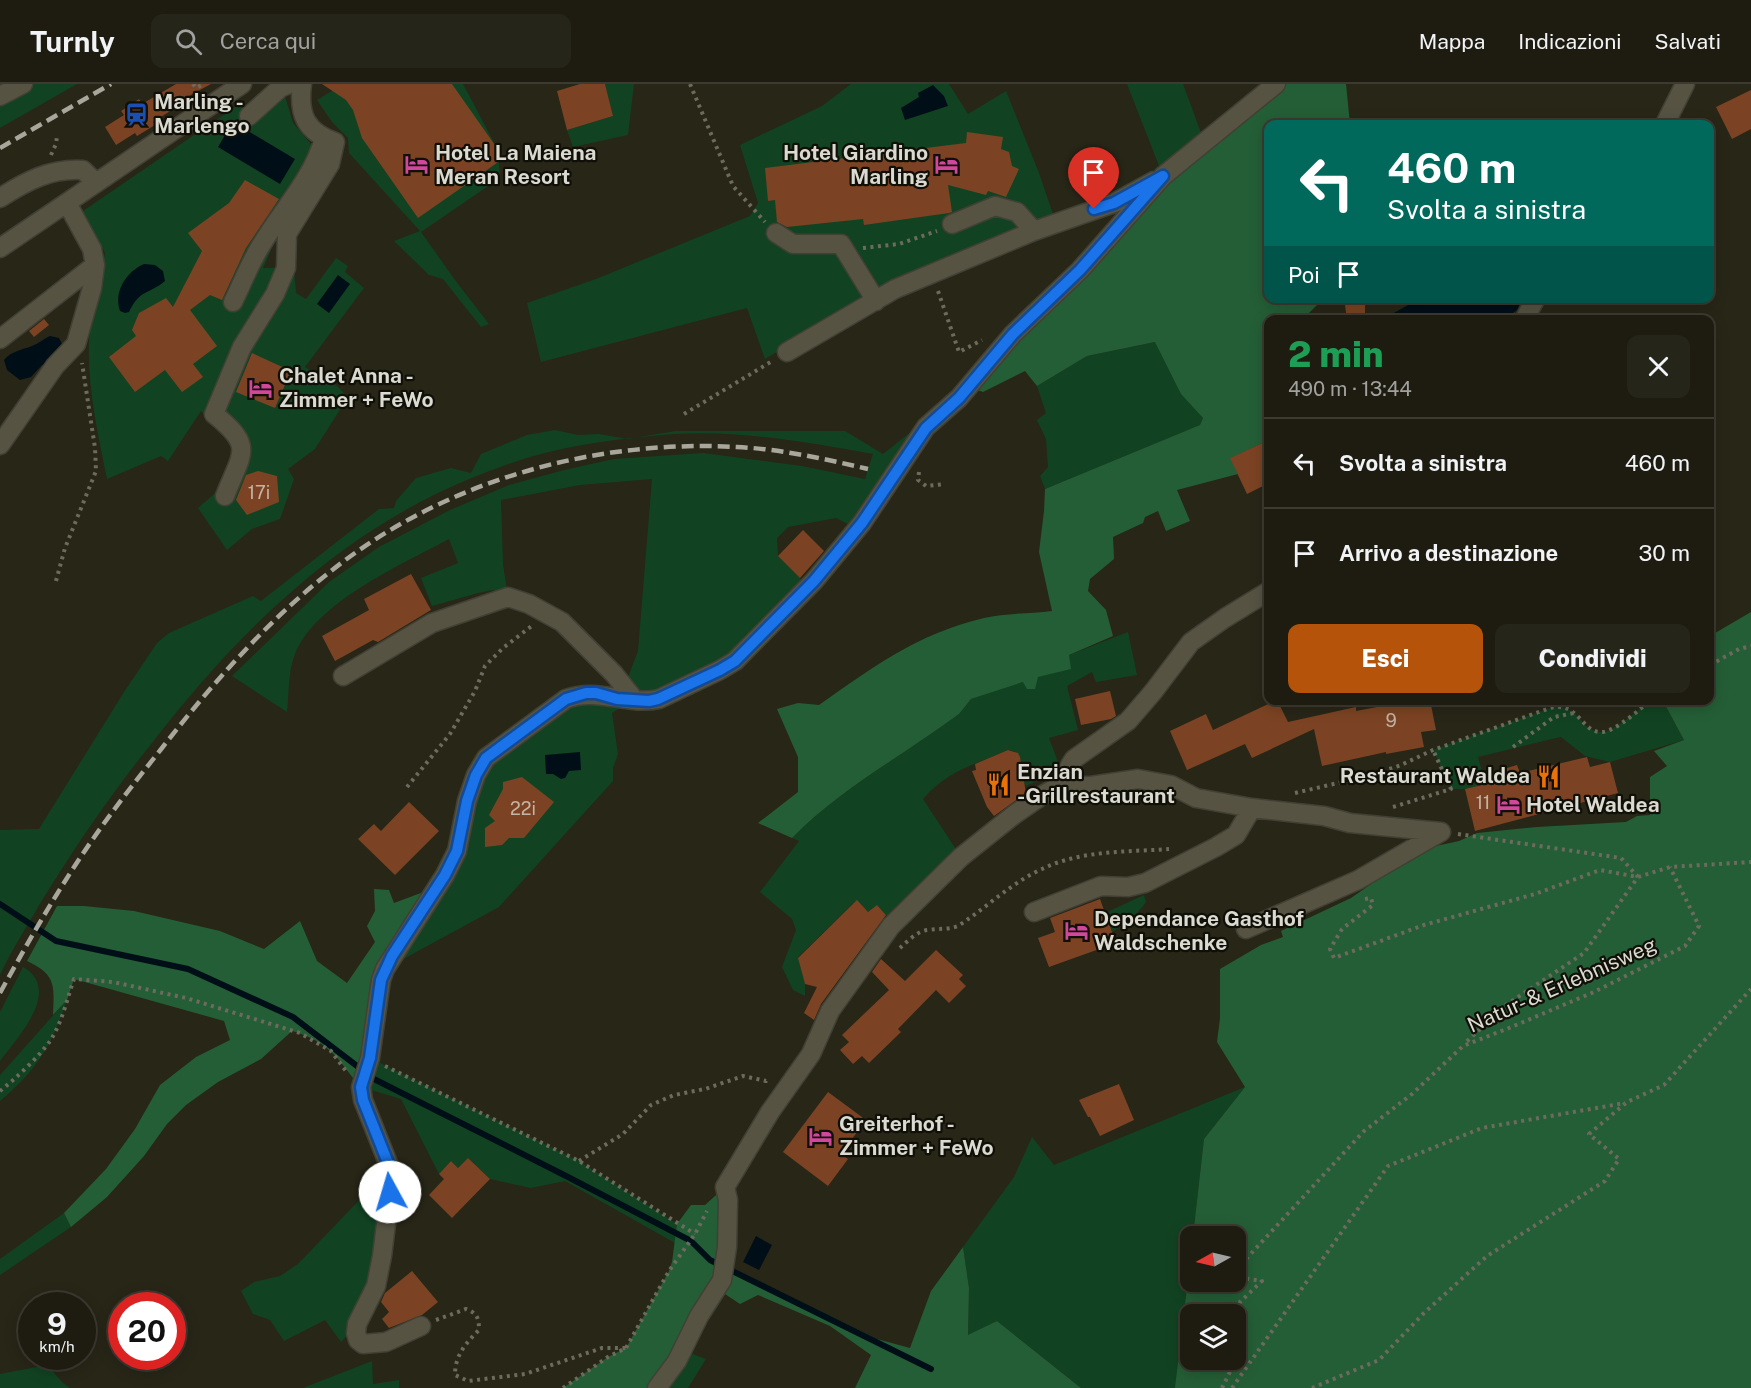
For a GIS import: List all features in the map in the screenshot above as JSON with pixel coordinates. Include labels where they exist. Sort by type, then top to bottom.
[{"type":"street","points":[[0,96],[22,84]]},
{"type":"street","points":[[0,248],[242,84]]},
{"type":"street","points":[[249,116],[280,88],[289,84]]},
{"type":"street","points":[[225,496],[241,456],[242,447],[240,439],[214,414],[242,347],[275,294],[286,268],[287,234],[330,164],[335,142],[324,138],[307,126],[302,112],[302,84]]},
{"type":"street","points":[[421,1326],[386,1342],[363,1344],[358,1340],[356,1333],[357,1324],[376,1286],[390,1192],[390,1168],[363,1100],[361,1087],[370,1058],[381,980],[445,875],[457,851],[467,801],[476,775],[486,758],[566,699],[586,693],[596,693],[617,699],[649,701],[667,696],[735,661],[814,581],[862,523],[926,428],[959,398],[1013,334],[1080,270],[1163,176],[1276,84]]},
{"type":"street","points":[[1667,120],[1685,84]]},
{"type":"street","points":[[233,302],[259,248],[320,155],[324,138]]},
{"type":"street","points":[[0,198],[23,183],[55,171],[83,170],[96,183]]},
{"type":"street","points":[[787,352],[895,289],[1034,231],[1114,203],[1163,176]]},
{"type":"street","points":[[0,445],[55,366],[76,344],[92,288],[95,266],[92,249],[67,203]]},
{"type":"street","points":[[952,224],[995,206],[1017,213],[1034,231]]},
{"type":"street","points":[[771,228],[793,244],[842,244],[876,301]]},
{"type":"street","points":[[0,339],[46,301],[95,266]]},
{"type":"street","points":[[1068,781],[1069,767],[1074,759],[1128,721],[1191,642],[1264,594]]},
{"type":"street","points":[[343,676],[432,623],[508,597],[529,604],[557,619],[614,674],[634,699]]},
{"type":"street","points":[[1068,781],[1078,786],[1138,779],[1171,785],[1196,798],[1252,808],[1324,816],[1350,823],[1441,832]]},
{"type":"street","points":[[657,1388],[677,1361],[699,1316],[722,1280],[727,1247],[728,1200],[725,1187],[770,1112],[811,1054],[830,1011],[891,926],[961,857],[1015,814],[1068,781]]},
{"type":"street","points":[[1034,912],[1101,886],[1128,887],[1145,883],[1236,835],[1252,808]]},
{"type":"street","points":[[1246,929],[1358,880],[1441,832]]},
{"type":"path","points":[[193,84],[196,88],[204,84]]},
{"type":"path","points":[[690,84],[733,186],[771,228]]},
{"type":"path","points":[[842,244],[863,248],[899,244],[925,237],[952,224]]},
{"type":"path","points":[[932,273],[959,352],[996,332],[1013,334]]},
{"type":"path","points":[[56,581],[65,548],[96,471],[95,448],[78,336]]},
{"type":"path","points":[[684,414],[787,352]]},
{"type":"path","points":[[407,787],[450,734],[474,692],[485,666],[503,648],[534,624],[557,619]]},
{"type":"path","points":[[1714,662],[1739,649],[1751,646]]},
{"type":"path","points":[[1287,795],[1401,765],[1433,750],[1550,708],[1563,707],[1575,713],[1584,724],[1593,730],[1604,732],[1618,725],[1644,705]]},
{"type":"path","points":[[1513,747],[1554,717],[1575,713]]},
{"type":"path","points":[[1386,808],[1451,789],[1433,750]]},
{"type":"path","points":[[1019,771],[1027,774]]},
{"type":"path","points":[[1441,832],[1621,858],[1638,877]]},
{"type":"path","points":[[1358,880],[1357,888],[1350,895],[1357,900],[1371,898],[1373,905],[1342,929],[1330,949],[1334,958],[1424,925],[1535,894],[1600,870],[1638,877],[1670,867],[1751,862]]},
{"type":"path","name":"Natur- & Erlebnisweg","points":[[1246,1259],[1363,1132],[1412,1094],[1463,1046],[1509,1029],[1593,992],[1684,946],[1700,926],[1670,867]]},
{"type":"path","points":[[1463,1046],[1506,1005],[1584,953],[1638,877]]},
{"type":"path","points":[[0,1091],[13,1082],[50,1040],[74,979],[113,982],[186,998],[300,1033],[330,1051],[361,1087]]},
{"type":"path","points":[[1312,1388],[1379,1360],[1423,1314],[1487,1256],[1605,1181],[1619,1159],[1589,1134],[1627,1102],[1664,1084],[1751,989]]},
{"type":"path","points":[[370,1058],[579,1161],[695,1234]]},
{"type":"path","points":[[579,1161],[623,1134],[651,1105],[674,1095],[705,1089],[743,1076],[766,1081],[771,1076]]},
{"type":"path","points":[[1232,1388],[1388,1166],[1482,1128],[1627,1102]]},
{"type":"path","points":[[563,1388],[608,1357],[626,1348],[669,1271],[706,1217],[711,1199],[725,1187]]},
{"type":"path","points":[[1222,1388],[1245,1341],[1240,1302],[1262,1281],[1246,1279]]},
{"type":"path","points":[[421,1326],[466,1309],[474,1312],[479,1320],[479,1330],[463,1346],[455,1367],[455,1375],[468,1381],[525,1374],[602,1348],[626,1348]]},
{"type":"green space","points":[[23,84],[77,84],[0,128],[0,96]]},
{"type":"green space","points":[[343,84],[463,84],[498,150],[500,178],[421,232],[489,324],[481,327],[443,279],[429,275],[394,241],[420,231],[349,153],[348,138],[332,122],[317,100]]},
{"type":"green space","points":[[605,84],[634,84],[628,135],[573,147],[567,130],[613,116]]},
{"type":"green space","points":[[851,84],[949,84],[968,114],[1006,91],[1039,173],[1056,223],[873,295],[765,359],[747,308],[541,362],[527,303],[596,279],[750,216],[758,203],[740,145],[822,106]]},
{"type":"green space","points":[[1127,84],[1183,84],[1204,141],[1163,176]]},
{"type":"green space","points":[[1276,84],[1346,84],[1350,120],[1264,120],[1264,303],[1319,303],[1307,315],[1264,315],[1264,442],[1231,458],[1238,474],[1177,490],[1190,521],[1166,531],[1158,511],[1145,517],[1143,523],[1113,537],[1114,559],[1090,579],[1088,591],[1106,610],[1113,636],[1069,655],[1071,669],[1038,677],[1035,689],[1027,689],[1023,682],[971,699],[959,714],[831,803],[792,838],[758,823],[798,792],[798,757],[777,709],[798,703],[819,705],[897,653],[960,625],[992,616],[1052,611],[1039,552],[1045,489],[1200,425],[1203,418],[1181,394],[1155,342],[1087,356],[1037,386],[1025,371],[983,392],[968,387],[1163,176]]},
{"type":"green space","points":[[285,96],[293,123],[316,150],[263,268],[294,270],[296,293],[306,299],[336,258],[348,266],[345,272],[364,288],[305,367],[337,386],[348,397],[315,449],[288,469],[294,479],[280,519],[252,529],[227,550],[198,508],[221,488],[234,457],[229,443],[201,411],[168,461],[161,456],[107,479],[94,410],[89,357],[91,318],[105,253],[83,211],[238,105],[260,117]]},
{"type":"green space","points":[[1156,342],[1181,394],[1203,418],[1200,425],[1045,489],[1040,476],[1048,467],[1046,439],[1037,420],[1046,413],[1037,386],[1087,356]]},
{"type":"green space","points":[[916,428],[850,525],[836,518],[788,527],[777,538],[778,556],[807,588],[735,661],[634,699],[612,713],[618,754],[613,768],[613,781],[499,907],[385,969],[445,875],[476,775],[566,699],[625,685],[638,651],[652,479],[580,485],[501,500],[503,564],[508,597],[493,590],[432,606],[421,578],[458,563],[449,539],[361,587],[319,619],[304,637],[292,663],[287,712],[232,676],[329,582],[379,547],[450,510],[509,485],[614,459],[703,453],[802,466],[865,479],[873,454],[749,435],[699,433],[637,437],[676,431],[845,431],[883,454]]},
{"type":"green space","points":[[555,430],[578,435],[599,434],[625,439],[543,453],[513,462],[425,499],[336,555],[295,588],[220,662],[136,763],[38,907],[0,975],[0,830],[39,829],[157,643],[169,633],[253,596],[261,601],[379,509],[394,508],[396,501],[416,478],[451,468],[471,473],[481,454],[527,435]]},
{"type":"green space","points":[[1751,612],[1751,1388],[1175,1388],[1180,1346],[1180,1370],[1246,1370],[1246,1304],[1185,1304],[1186,1292],[1246,1292],[1246,1226],[1194,1226],[1204,1139],[1245,1087],[1217,1042],[1220,1018],[1220,969],[1261,945],[1283,937],[1281,931],[1351,898],[1422,849],[1459,841],[1477,833],[1626,822],[1637,816],[1650,815],[1650,777],[1667,766],[1654,751],[1684,740],[1665,705],[1714,705],[1714,634]]},
{"type":"green space","points":[[1128,632],[1137,675],[1096,682],[1092,672],[1067,686],[1078,730],[1049,738],[1059,771],[1026,786],[1018,769],[1021,763],[1019,755],[1008,750],[962,769],[932,789],[923,799],[961,857],[888,917],[877,905],[868,912],[856,901],[798,957],[805,984],[805,996],[793,990],[782,967],[796,930],[792,919],[760,892],[799,841],[792,838],[831,803],[959,714],[971,699],[1038,677],[1069,655]]},
{"type":"green space","points":[[1644,705],[1665,705],[1684,740],[1610,762],[1585,756],[1561,737],[1552,739],[1478,757],[1483,775],[1480,776],[1482,785],[1465,789],[1451,789],[1433,750],[1556,706],[1572,712],[1585,725],[1598,732],[1604,732],[1621,723]]},
{"type":"green space","points":[[437,887],[392,956],[361,1087],[326,1048],[292,1031],[261,1059],[218,1082],[186,1105],[167,1124],[144,1156],[107,1197],[71,1227],[64,1213],[106,1169],[135,1129],[160,1085],[196,1057],[230,1040],[224,1021],[74,979],[67,1000],[53,1015],[52,982],[44,971],[27,961],[57,906],[134,911],[220,931],[264,949],[300,921],[317,961],[347,983],[375,942],[367,926],[375,911],[374,889],[389,890],[394,903]]},
{"type":"green space","points":[[1144,895],[1146,902],[1139,911],[1112,932],[1105,913]]},
{"type":"green space","points":[[23,967],[34,977],[39,988],[38,1001],[25,1027],[0,1061],[0,1012]]},
{"type":"green space","points":[[67,1000],[42,1056],[13,1090],[0,1101],[0,1075]]},
{"type":"green space","points":[[370,1058],[579,1161],[677,1224],[675,1243],[565,1181],[531,1188],[490,1179],[468,1158],[458,1168],[451,1161],[439,1174],[401,1099],[361,1087]]},
{"type":"green space","points":[[1245,1087],[1204,1139],[1194,1226],[1180,1226],[1180,1292],[1187,1292],[1185,1304],[1180,1304],[1180,1352],[1176,1388],[1081,1388],[997,1321],[968,1336],[969,1288],[963,1247],[1014,1177],[1032,1137],[1054,1165]]},
{"type":"green space","points":[[390,1168],[387,1221],[357,1324],[341,1342],[325,1320],[284,1341],[270,1320],[253,1314],[241,1291],[254,1282],[280,1276],[298,1264]]},
{"type":"green space","points":[[725,1187],[735,1188],[730,1267],[877,1339],[910,1348],[931,1291],[963,1247],[969,1288],[968,1335],[997,1321],[1081,1388],[855,1388],[871,1355],[830,1326],[758,1295],[740,1304],[725,1294],[722,1281],[657,1388],[563,1388],[608,1357],[626,1348],[669,1271],[677,1224],[691,1205],[705,1205]]},
{"type":"green space","points":[[64,1213],[71,1227],[0,1275],[0,1259]]},
{"type":"green space","points":[[682,1350],[706,1359],[688,1388],[657,1388]]},
{"type":"green space","points":[[372,1361],[373,1384],[399,1380],[399,1388],[303,1388]]},
{"type":"green space","points":[[21,1370],[51,1370],[70,1388],[0,1388],[0,1374]]},
{"type":"shaded area","points":[[933,85],[944,96],[948,106],[905,120],[901,108],[919,97],[918,93]]},
{"type":"shaded area","points":[[233,122],[295,159],[280,184],[218,147]]},
{"type":"shaded area","points":[[144,264],[155,265],[163,271],[165,281],[137,299],[129,312],[120,311],[118,297],[123,283],[132,272]]},
{"type":"shaded area","points":[[338,275],[350,284],[329,313],[317,304]]},
{"type":"shaded area","points":[[1412,303],[1520,303],[1517,310],[1510,315],[1390,315]]},
{"type":"shaded area","points":[[50,336],[59,338],[65,350],[51,363],[42,365],[31,377],[20,380],[7,370],[4,360],[7,357]]},
{"type":"shaded area","points":[[580,752],[581,770],[569,771],[565,778],[561,779],[553,774],[546,774],[545,755]]},
{"type":"shaded area","points":[[756,1236],[772,1245],[759,1270],[743,1262]]},
{"type":"building","points":[[176,84],[211,84],[176,103],[178,106],[153,122],[155,125],[137,136],[135,133],[116,145],[105,127],[124,115],[121,111],[139,99],[142,104]]},
{"type":"building","points":[[322,84],[452,84],[504,158],[418,218],[362,138],[353,110],[346,100]]},
{"type":"building","points":[[580,84],[605,84],[613,116],[567,130],[557,91]]},
{"type":"building","points":[[1751,90],[1751,129],[1732,139],[1716,107]]},
{"type":"building","points":[[967,132],[1003,137],[1001,149],[1009,152],[1012,166],[1019,169],[1006,197],[988,191],[986,195],[948,185],[952,212],[949,213],[864,225],[863,219],[787,227],[777,222],[775,200],[768,201],[765,168],[966,143]]},
{"type":"building","points":[[245,180],[279,199],[246,248],[222,300],[210,295],[190,310],[217,346],[193,364],[203,377],[182,392],[165,370],[135,392],[109,357],[136,336],[132,330],[139,313],[166,298],[173,307],[202,251],[188,233],[229,203]]},
{"type":"building","points":[[1365,303],[1365,315],[1346,315],[1345,305]]},
{"type":"building","points":[[44,319],[49,325],[34,337],[29,331]]},
{"type":"building","points":[[252,353],[291,371],[275,408],[236,392]]},
{"type":"building","points":[[1264,442],[1264,486],[1247,494],[1230,458]]},
{"type":"building","points":[[258,471],[277,476],[279,502],[247,515],[236,500],[246,475]]},
{"type":"building","points":[[803,530],[824,551],[800,578],[778,556]]},
{"type":"building","points":[[411,574],[431,610],[378,642],[373,640],[335,661],[322,636],[369,610],[364,599]]},
{"type":"building","points":[[1110,691],[1116,716],[1081,725],[1075,699]]},
{"type":"building","points":[[1266,705],[1280,705],[1288,722],[1356,707],[1356,711],[1388,705],[1431,705],[1436,730],[1421,732],[1424,747],[1386,754],[1386,752],[1322,766],[1314,729],[1252,758],[1245,744],[1187,770],[1170,731],[1206,714],[1213,730]]},
{"type":"building","points":[[1008,750],[1018,753],[1020,757],[1026,793],[994,816],[987,807],[972,771],[976,770],[975,764]]},
{"type":"building","points":[[1587,757],[1590,767],[1610,762],[1618,793],[1475,831],[1465,789],[1482,785],[1480,776],[1517,765],[1520,773]]},
{"type":"building","points":[[522,777],[554,802],[524,838],[509,838],[502,845],[485,847],[485,828],[495,821],[489,815],[503,789],[503,782]]},
{"type":"building","points":[[409,802],[439,831],[395,875],[358,839],[374,824],[381,831]]},
{"type":"building","points":[[1100,899],[1116,943],[1049,967],[1038,938],[1055,932],[1050,918]]},
{"type":"building","points":[[857,900],[868,912],[877,905],[886,915],[821,1004],[814,1020],[804,1013],[817,987],[805,984],[798,958]]},
{"type":"building","points":[[936,950],[963,975],[959,979],[966,986],[949,1003],[936,990],[898,1029],[901,1032],[869,1063],[862,1056],[853,1064],[840,1050],[849,1042],[842,1035],[889,990],[872,972],[881,959],[905,981]]},
{"type":"building","points":[[1119,1084],[1134,1120],[1100,1136],[1079,1100]]},
{"type":"building","points":[[828,1092],[866,1120],[841,1154],[848,1159],[828,1186],[783,1152]]},
{"type":"building","points":[[468,1158],[490,1179],[452,1218],[429,1195],[444,1179],[439,1174],[451,1161],[458,1168]]},
{"type":"building","points":[[412,1271],[438,1302],[422,1315],[389,1328],[382,1319],[389,1312],[381,1302],[385,1293]]},
{"type":"waterway","points":[[0,904],[56,941],[188,969],[293,1017],[374,1079],[691,1241],[710,1260],[931,1369]]},
{"type":"railway","points":[[0,148],[111,84]]},
{"type":"railway","points":[[0,993],[69,874],[136,781],[200,700],[241,654],[307,590],[375,540],[422,513],[471,490],[522,472],[575,459],[629,450],[683,446],[753,448],[803,455],[868,469]]},
{"type":"place","name":"Marling - Marlengo","points":[[136,114]]},
{"type":"place","name":"Hotel La Maiena Meran Resort","points":[[417,165]]},
{"type":"place","name":"Hotel Giardino Marling","points":[[946,165]]},
{"type":"place","name":"Chalet Anna - Zimmer + FeWo","points":[[261,388]]},
{"type":"place","name":"Restaurant Waldea","points":[[1548,776]]},
{"type":"place","name":"Enzian -Grillrestaurant","points":[[999,784]]},
{"type":"place","name":"Hotel Waldea","points":[[1508,805]]},
{"type":"place","name":"Dependance Gasthof Waldschenke","points":[[1076,931]]},
{"type":"place","name":"Greiterhof - Zimmer + FeWo","points":[[821,1136]]},
{"type":"route","points":[[390,1192],[390,1168],[363,1100],[361,1087],[370,1058],[381,980],[392,956],[445,875],[457,851],[467,801],[476,775],[486,758],[573,696],[596,693],[617,699],[649,701],[667,696],[735,661],[814,581],[862,523],[926,428],[959,398],[1013,334],[1080,270],[1163,176],[1114,203],[1094,209]]}]
